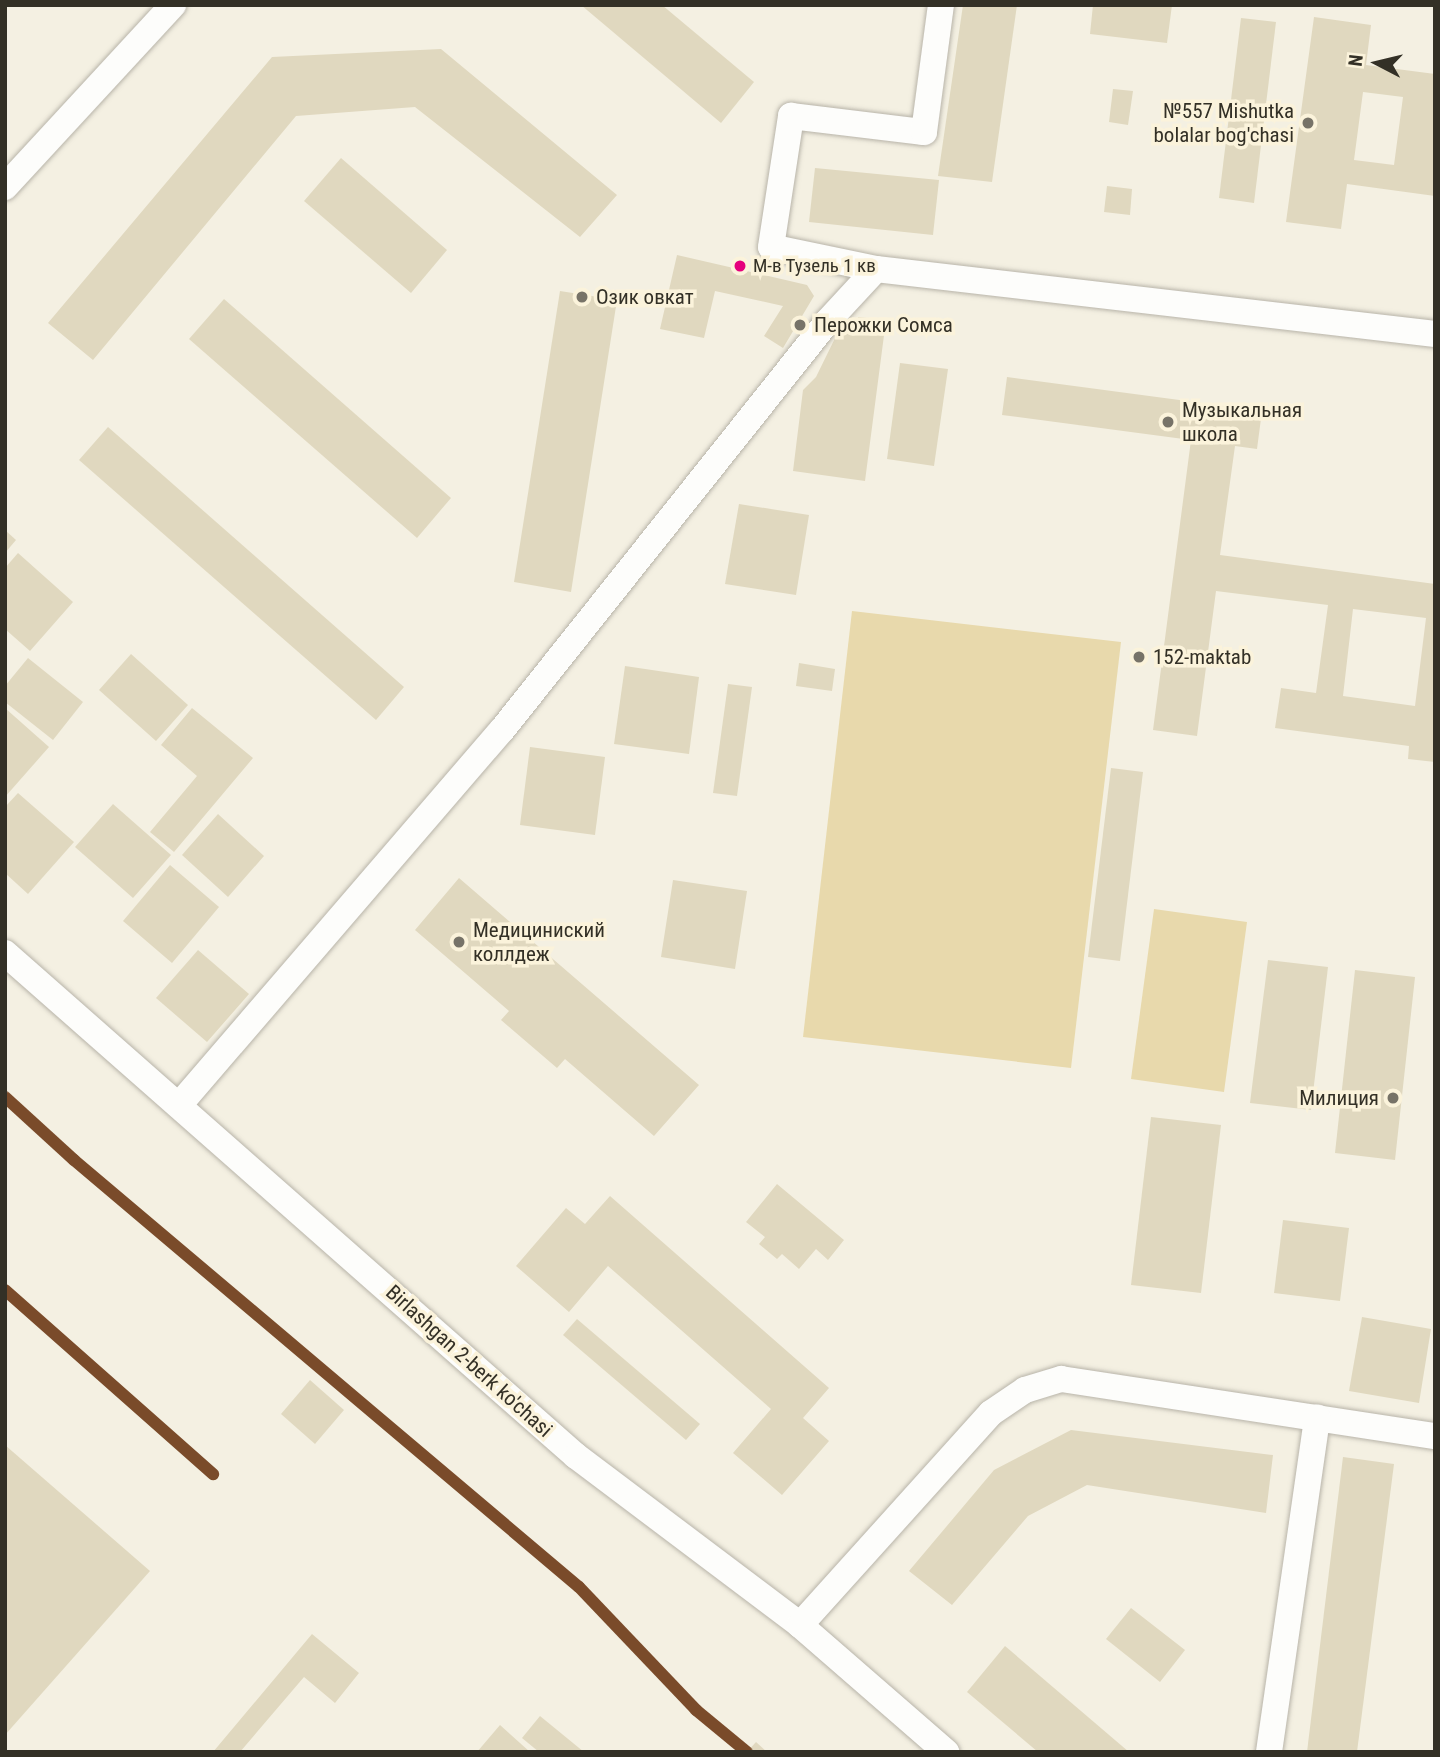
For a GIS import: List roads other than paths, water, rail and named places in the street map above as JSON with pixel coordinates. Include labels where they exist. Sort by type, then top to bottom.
[{"type":"street","points":[[5,187],[173,5]]},
{"type":"street","points":[[941,5],[924,132],[791,116],[771,247],[876,268],[1435,334]]},
{"type":"street","points":[[180,1104],[502,730],[827,322],[876,268]]},
{"type":"street","name":"Birlashgan 2-berk ko'chasi","points":[[5,953],[180,1104],[576,1456],[800,1625],[946,1752]]},
{"type":"street","points":[[800,1625],[991,1413],[1025,1390],[1061,1379],[1435,1436]]},
{"type":"street","points":[[1269,1752],[1317,1417]]},
{"type":"place","name":"№557 Mishutka bolalar bog'chasi","points":[[1308,123]]},
{"type":"place","name":"М-в Тузель 1 кв","points":[[740,266]]},
{"type":"place","name":"Озик овкат","points":[[582,297]]},
{"type":"place","name":"Перожки Сомса","points":[[800,325]]},
{"type":"place","name":"Музыкальная школа","points":[[1168,422]]},
{"type":"place","name":"152-maktab","points":[[1139,657]]},
{"type":"place","name":"Медициниский коллдеж","points":[[459,942]]},
{"type":"place","name":"Милиция","points":[[1393,1098]]}]
